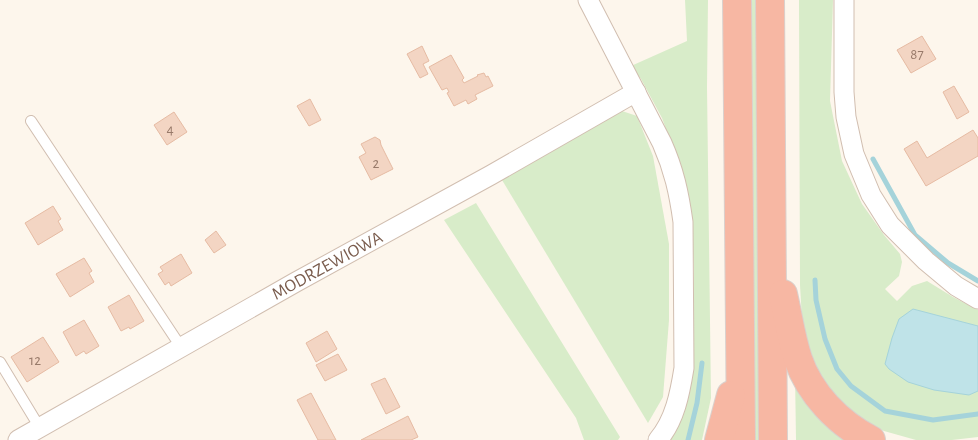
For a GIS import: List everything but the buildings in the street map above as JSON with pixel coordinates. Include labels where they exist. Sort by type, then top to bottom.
[{"type":"highway","points":[[737,0],[741,440]]},
{"type":"highway","points":[[770,0],[773,440]]},
{"type":"highway","points":[[771,244],[798,359],[808,380],[821,400],[838,418],[856,432],[871,440]]},
{"type":"highway","points":[[719,440],[739,365]]},
{"type":"street","points":[[588,0],[662,143],[671,164],[679,195],[683,222],[684,368],[676,407],[669,423],[658,440]]},
{"type":"street","points":[[844,0],[844,92],[846,117],[854,154],[871,195],[890,225],[926,261],[956,286],[978,299]]},
{"type":"street","name":"MODRZEWIOWA","points":[[18,440],[303,278],[483,180],[636,92]]},
{"type":"lane","points":[[31,120],[181,347]]},
{"type":"lane","points":[[0,362],[40,428]]},
{"type":"green space","points":[[685,0],[708,0],[707,87],[711,398],[702,440],[669,440],[683,414],[689,393],[693,361],[694,269],[691,220],[683,175],[662,118],[641,79],[631,66],[687,41]]},
{"type":"green space","points":[[748,0],[761,0],[762,440],[750,440]]},
{"type":"green space","points":[[799,0],[833,0],[830,101],[842,161],[862,204],[900,254],[902,262],[899,276],[885,289],[897,301],[912,286],[927,281],[978,310],[978,437],[952,440],[916,440],[884,431],[854,416],[840,403],[815,369],[805,337],[800,285]]},
{"type":"green space","points":[[622,111],[637,116],[653,156],[669,244],[669,320],[663,397],[648,423],[502,180]]},
{"type":"green space","points":[[476,203],[620,437],[618,440],[584,440],[576,418],[444,220]]},
{"type":"green space","points":[[795,373],[851,440],[796,440]]},
{"type":"water","points":[[913,309],[978,326],[978,391],[969,395],[934,390],[908,382],[885,364],[899,319]]},
{"type":"waterway","points":[[873,159],[915,235],[948,263],[978,281]]},
{"type":"waterway","points":[[815,280],[816,300],[825,339],[837,369],[851,386],[885,411],[933,420],[978,414]]},
{"type":"waterway","points":[[688,440],[697,403],[702,363]]}]
